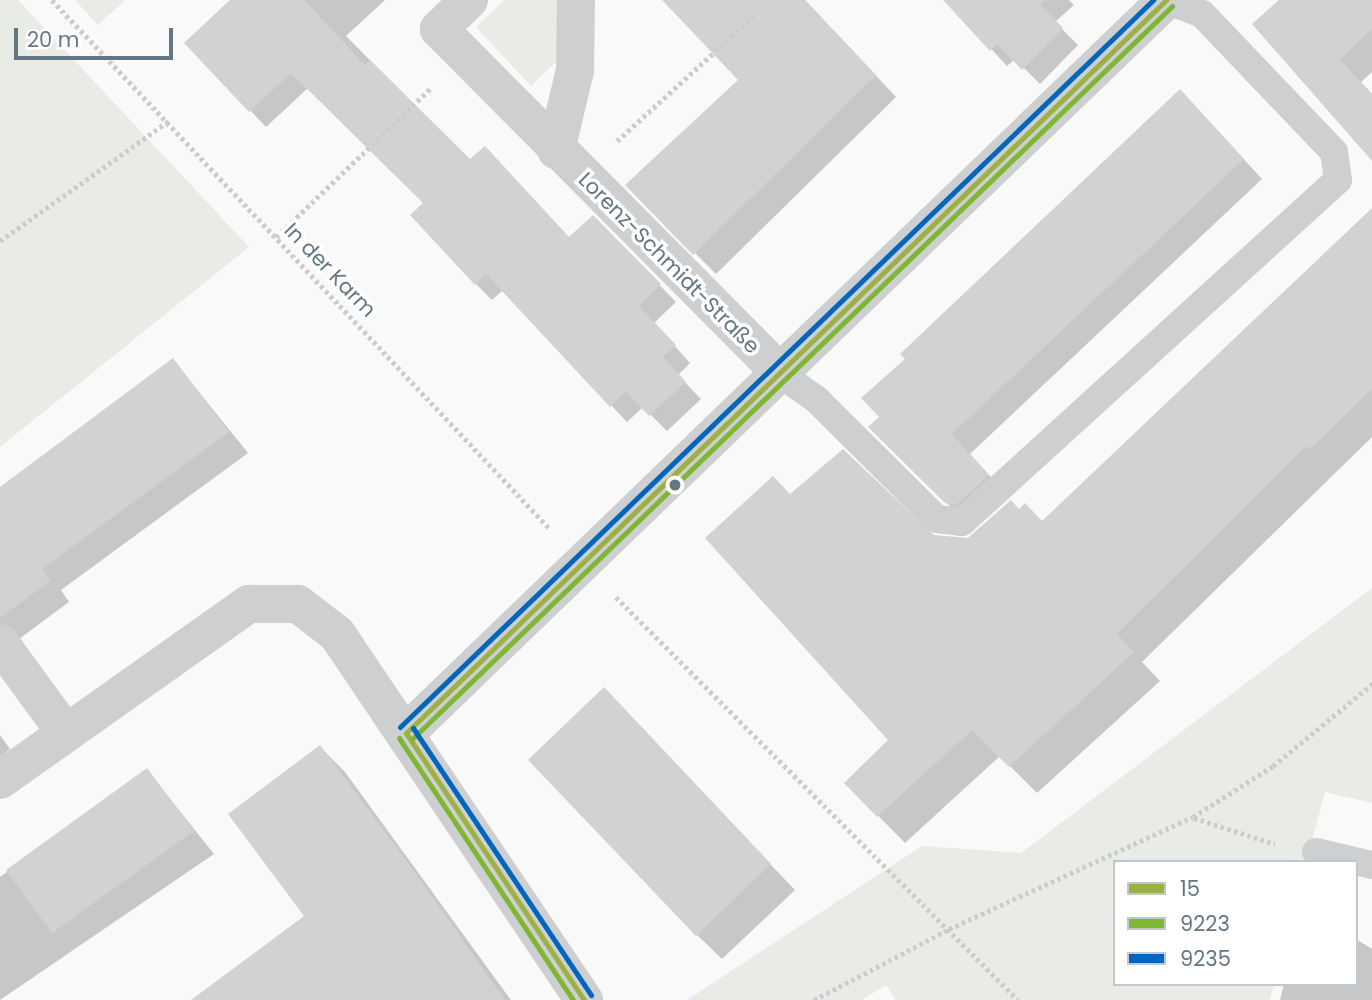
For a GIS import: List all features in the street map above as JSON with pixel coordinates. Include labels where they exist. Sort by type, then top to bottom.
[{"type":"street","name":"Lorenz-Schmidt-Straße","points":[[469,0],[439,29],[782,375]]},
{"type":"street","points":[[568,162],[575,70],[576,0]]},
{"type":"street","points":[[406,733],[782,375],[1166,0]]},
{"type":"street","points":[[0,780],[249,604],[298,604],[337,634],[584,1000]]},
{"type":"street","points":[[0,643],[65,732]]},
{"type":"lane","points":[[782,375],[817,400],[937,519],[962,522],[1338,180],[1334,152],[1202,14],[1166,0]]},
{"type":"lane","points":[[1316,852],[1350,860]]},
{"type":"path","name":"In der Karm","points":[[52,0],[169,121],[582,564],[1018,1000]]},
{"type":"path","points":[[568,162],[757,13]]},
{"type":"path","points":[[276,237],[464,56]]},
{"type":"path","points":[[0,241],[169,121]]},
{"type":"path","points":[[814,1000],[949,929],[1193,817],[1273,766],[1372,684]]},
{"type":"path","points":[[1193,817],[1316,852]]},
{"type":"shaded area","points":[[0,0],[18,0],[249,247],[0,447]]},
{"type":"shaded area","points":[[75,0],[125,0],[98,25]]},
{"type":"shaded area","points":[[504,0],[564,0],[561,57],[531,86],[476,27]]},
{"type":"shaded area","points":[[1372,588],[1372,803],[1325,792],[1307,860],[1113,860],[1113,986],[1274,986],[1270,1000],[896,1000],[886,985],[862,1000],[687,1000],[922,846],[1021,853]]},
{"type":"building","points":[[230,0],[304,0],[365,65],[370,60],[470,159],[485,146],[569,237],[593,215],[661,284],[639,306],[676,345],[663,357],[686,382],[649,416],[626,391],[610,407],[486,274],[475,285],[410,215],[423,203],[291,73],[249,112],[184,43]]},
{"type":"building","points":[[662,0],[805,0],[876,75],[693,255],[625,185],[738,80]]},
{"type":"building","points":[[943,0],[1046,0],[1040,5],[1063,28],[1022,70],[997,44],[990,51]]},
{"type":"building","points":[[1279,0],[1372,0],[1372,29],[1340,59],[1372,95],[1372,161],[1252,24]]},
{"type":"building","points":[[1180,89],[1244,159],[952,434],[989,475],[956,505],[945,503],[868,427],[879,417],[861,398],[905,359],[900,354]]},
{"type":"building","points":[[1372,208],[1372,389],[1310,449],[1306,446],[1117,634],[1134,652],[1009,767],[972,730],[877,817],[844,783],[888,740],[705,538],[773,476],[790,494],[843,449],[934,535],[968,538],[1011,500],[1019,509],[1025,503],[1042,521]]},
{"type":"building","points":[[173,358],[229,432],[42,569],[50,581],[0,618],[0,487]]},
{"type":"building","points":[[604,687],[771,864],[696,936],[528,760]]},
{"type":"building","points":[[320,745],[505,1000],[191,1000],[304,916],[228,814]]},
{"type":"building","points":[[147,768],[194,831],[52,933],[6,870]]},
{"type":"transit line","name":"9235","points":[[400,727],[1153,0]]},
{"type":"transit line","name":"15","points":[[406,733],[1166,0]]},
{"type":"transit line","name":"9223","points":[[412,739],[1172,6]]},
{"type":"transit line","name":"9235","points":[[413,728],[591,995]]},
{"type":"transit line","name":"15","points":[[406,733],[584,1000]]},
{"type":"transit line","name":"9223","points":[[399,738],[573,1000]]}]
